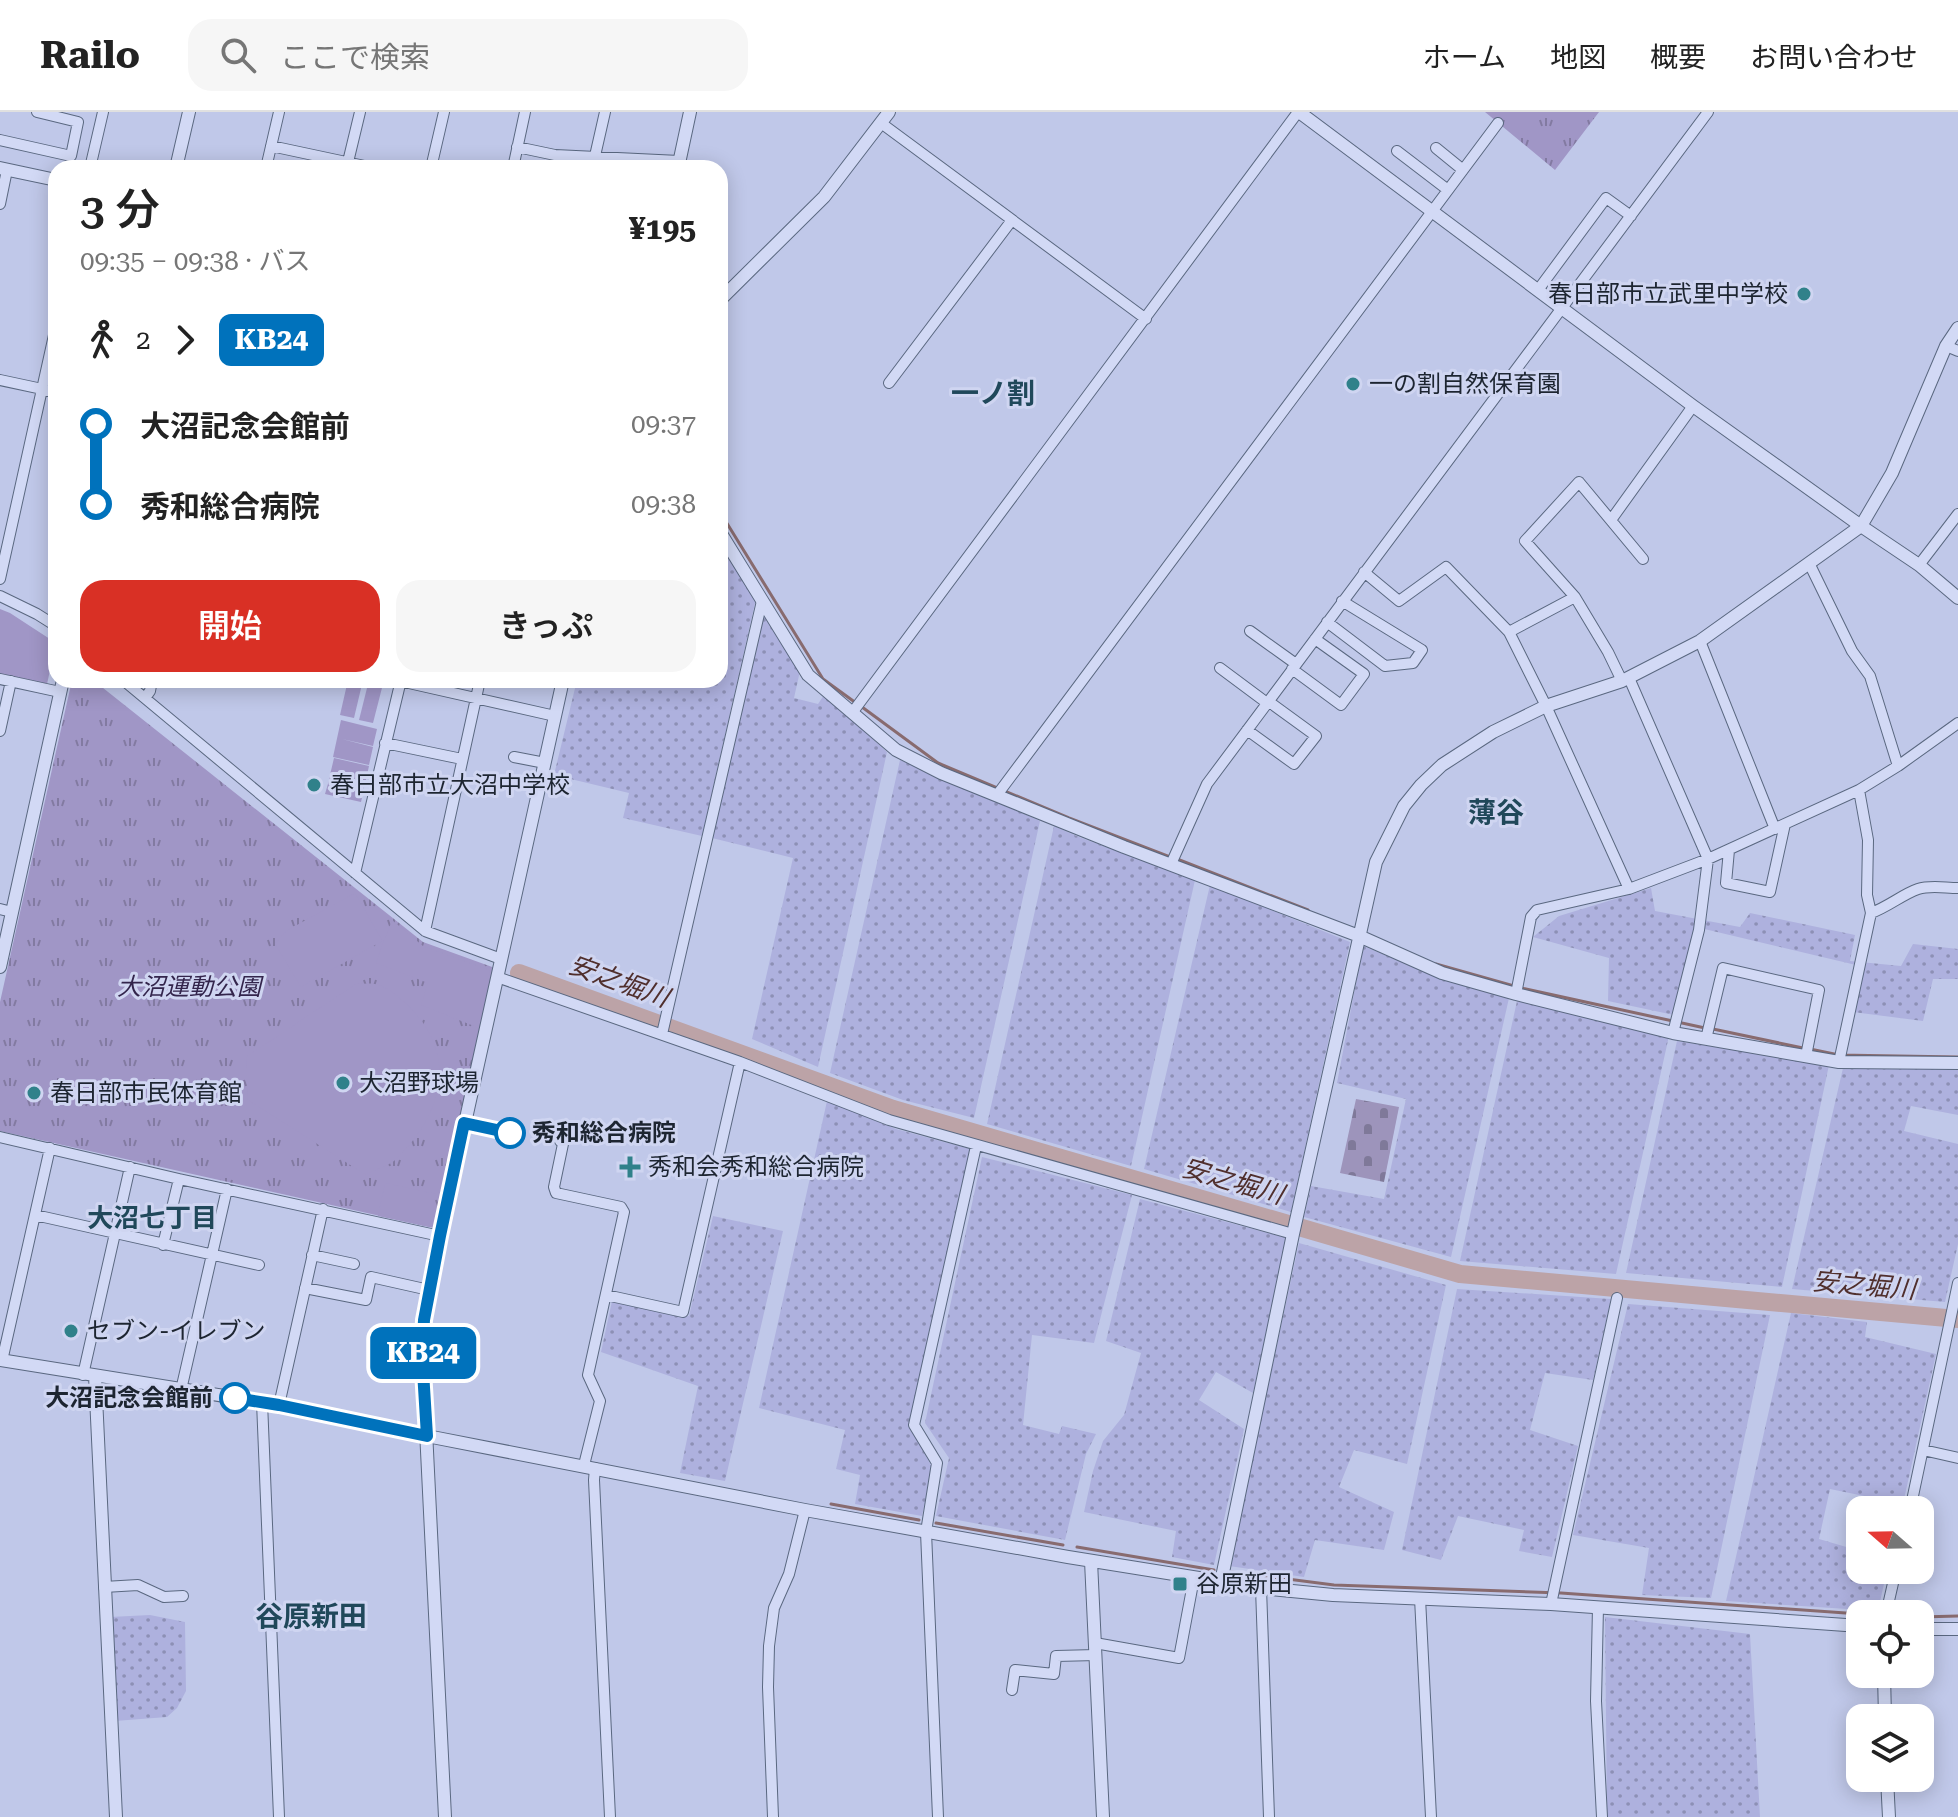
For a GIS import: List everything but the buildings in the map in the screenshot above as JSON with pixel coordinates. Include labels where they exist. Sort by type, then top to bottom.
[{"type":"street","points":[[0,140],[71,156],[78,122],[37,112]]},
{"type":"street","points":[[92,160],[103,112]]},
{"type":"street","points":[[178,160],[189,112]]},
{"type":"street","points":[[268,160],[279,112]]},
{"type":"street","points":[[348,160],[360,112]]},
{"type":"street","points":[[433,160],[444,112]]},
{"type":"street","points":[[515,160],[525,112]]},
{"type":"street","points":[[595,156],[605,112]]},
{"type":"street","points":[[680,160],[690,112]]},
{"type":"street","points":[[728,292],[824,197],[889,112]]},
{"type":"street","points":[[852,713],[1299,112],[1693,406],[1919,565],[1958,598]]},
{"type":"street","points":[[1171,864],[1207,784],[1708,112]]},
{"type":"street","points":[[881,123],[1146,319]]},
{"type":"street","points":[[997,795],[1498,123]]},
{"type":"street","points":[[271,146],[338,160]]},
{"type":"street","points":[[517,147],[555,155],[632,160]]},
{"type":"street","points":[[1436,148],[1463,170]]},
{"type":"street","points":[[1397,151],[1448,190]]},
{"type":"street","points":[[0,204],[4,169],[48,178]]},
{"type":"street","points":[[1538,290],[1606,198],[1631,216]]},
{"type":"street","points":[[889,383],[1012,220]]},
{"type":"street","points":[[1221,1582],[1293,1234],[1376,862],[1404,806],[1442,765],[1493,732],[1546,706],[1625,679],[1700,641],[1861,526],[1892,473],[1952,349],[1958,328]]},
{"type":"street","points":[[0,579],[48,362]]},
{"type":"street","points":[[0,380],[48,390]]},
{"type":"street","points":[[1611,520],[1693,406]]},
{"type":"street","points":[[1643,559],[1579,482],[1525,541],[1575,597],[1625,679],[1708,859],[1699,930],[1673,1033]]},
{"type":"street","points":[[1919,565],[1958,514]]},
{"type":"street","points":[[728,545],[808,675],[896,750],[941,773],[1359,936],[1442,973],[1516,994],[1706,1039],[1839,1062],[1958,1063]]},
{"type":"street","points":[[1809,563],[1852,651],[1870,676],[1898,766]]},
{"type":"street","points":[[1364,572],[1399,601],[1446,567],[1509,632],[1629,889]]},
{"type":"street","points":[[0,596],[48,621]]},
{"type":"street","points":[[1509,632],[1575,597]]},
{"type":"street","points":[[662,1034],[762,601]]},
{"type":"street","points":[[1327,622],[1385,666],[1413,663],[1422,650],[1342,601]]},
{"type":"street","points":[[1250,631],[1341,705],[1364,674],[1315,639]]},
{"type":"street","points":[[1700,641],[1780,826],[1770,892],[1726,883],[1729,850]]},
{"type":"street","points":[[1220,668],[1316,736],[1294,764],[1247,730]]},
{"type":"street","points":[[0,731],[5,680],[48,685]]},
{"type":"street","points":[[0,967],[6,911],[61,688]]},
{"type":"street","points":[[133,688],[425,931],[501,959]]},
{"type":"street","points":[[145,698],[151,688]]},
{"type":"street","points":[[355,873],[398,688]]},
{"type":"street","points":[[430,688],[555,716]]},
{"type":"street","points":[[425,931],[478,688]]},
{"type":"street","points":[[445,1817],[422,1355],[424,1320],[561,688]]},
{"type":"street","points":[[1516,994],[1531,917],[1537,910],[1629,889],[1729,850],[1859,790],[1958,723]]},
{"type":"street","points":[[385,743],[462,759]]},
{"type":"street","points":[[514,757],[545,763]]},
{"type":"street","points":[[1839,1062],[1871,913],[1867,895],[1868,840],[1859,790]]},
{"type":"street","points":[[1871,913],[1917,889],[1958,888]]},
{"type":"street","points":[[1706,1039],[1723,968],[1819,990],[1806,1056]]},
{"type":"street","points":[[497,977],[740,1062],[889,1120],[1293,1234]]},
{"type":"street","points":[[606,1295],[683,1312],[740,1062]]},
{"type":"street","points":[[0,1137],[440,1236]]},
{"type":"street","points":[[560,1141],[563,1144],[554,1191],[621,1207],[624,1212],[588,1375],[600,1401],[590,1466],[610,1817]]},
{"type":"street","points":[[938,1817],[926,1532],[937,1463],[914,1425],[976,1146]]},
{"type":"street","points":[[50,1148],[1,1361],[279,1405],[805,1510],[1261,1588],[1333,1595],[1552,1601],[1846,1625]]},
{"type":"street","points":[[116,1817],[89,1376],[114,1234],[130,1167]]},
{"type":"street","points":[[163,1245],[179,1179]]},
{"type":"street","points":[[181,1390],[227,1189]]},
{"type":"street","points":[[279,1405],[323,1209]]},
{"type":"street","points":[[35,1215],[259,1265]]},
{"type":"street","points":[[312,1255],[354,1264]]},
{"type":"street","points":[[305,1288],[366,1300],[371,1277],[429,1290]]},
{"type":"street","points":[[1913,1496],[1958,1283]]},
{"type":"street","points":[[1552,1601],[1617,1298]]},
{"type":"street","points":[[262,1402],[279,1817]]},
{"type":"street","points":[[1923,1450],[1958,1458]]},
{"type":"street","points":[[773,1817],[769,1646],[774,1608],[789,1574],[805,1510]]},
{"type":"street","points":[[1091,1561],[1103,1817]]},
{"type":"street","points":[[1012,1690],[1015,1670],[1054,1674],[1056,1656],[1095,1649],[1179,1658],[1194,1578]]},
{"type":"street","points":[[104,1587],[138,1585],[164,1597],[183,1596]]},
{"type":"street","points":[[1261,1588],[1269,1817]]},
{"type":"street","points":[[1420,1598],[1431,1817]]},
{"type":"street","points":[[1598,1607],[1596,1701],[1602,1817]]},
{"type":"street","points":[[1934,1629],[1958,1629]]},
{"type":"street","points":[[1888,1792],[1889,1817]]},
{"type":"shaded area","points":[[728,553],[756,599],[702,836],[623,818],[629,793],[554,775],[575,688],[728,688]]},
{"type":"shaded area","points":[[763,611],[800,671],[794,698],[818,704],[824,695],[887,752],[818,1067],[752,1039],[793,858],[712,838]]},
{"type":"shaded area","points":[[900,760],[1040,821],[974,1118],[903,1100],[830,1073]]},
{"type":"shaded area","points":[[1054,826],[1195,880],[1131,1166],[987,1124]]},
{"type":"shaded area","points":[[1210,885],[1350,942],[1291,1212],[1144,1169]]},
{"type":"shaded area","points":[[1651,888],[1655,911],[1740,927],[1750,913],[1855,935],[1850,961],[1901,966],[1913,944],[1958,949],[1958,979],[1933,979],[1923,1021],[1845,1011],[1856,965],[1696,927],[1674,1015],[1608,1001],[1609,958],[1533,937],[1559,916]]},
{"type":"shaded area","points":[[1363,946],[1438,977],[1509,998],[1451,1257],[1304,1217],[1311,1186],[1384,1199],[1406,1099],[1337,1083]]},
{"type":"shaded area","points":[[1517,1001],[1669,1036],[1616,1274],[1460,1261]]},
{"type":"shaded area","points":[[1677,1041],[1829,1065],[1782,1287],[1626,1273]]},
{"type":"shaded area","points":[[1843,1068],[1958,1069],[1958,1115],[1911,1106],[1904,1131],[1958,1144],[1958,1244],[1945,1302],[1792,1289]]},
{"type":"shaded area","points":[[827,1101],[896,1129],[970,1149],[909,1425],[932,1467],[922,1516],[855,1504],[860,1475],[836,1469],[845,1430],[759,1408]]},
{"type":"shaded area","points":[[982,1157],[1132,1195],[1094,1343],[1032,1335],[1023,1425],[1059,1434],[1062,1426],[1096,1434],[1086,1454],[1065,1540],[936,1516],[949,1458],[925,1423]]},
{"type":"shaded area","points":[[1140,1199],[1287,1238],[1253,1393],[1216,1372],[1199,1400],[1244,1429],[1214,1565],[1172,1557],[1176,1531],[1084,1512],[1103,1441],[1124,1415],[1141,1353],[1106,1341]]},
{"type":"shaded area","points":[[713,1216],[783,1231],[725,1481],[680,1473],[698,1386],[601,1352],[612,1301],[689,1316]]},
{"type":"shaded area","points":[[1299,1243],[1446,1285],[1407,1464],[1354,1450],[1339,1487],[1394,1512],[1384,1550],[1315,1540],[1304,1577],[1229,1566]]},
{"type":"shaded area","points":[[1457,1289],[1611,1299],[1593,1380],[1545,1373],[1530,1430],[1578,1446],[1552,1557],[1519,1551],[1524,1530],[1458,1516],[1441,1560],[1402,1550]]},
{"type":"shaded area","points":[[1628,1304],[1770,1315],[1711,1598],[1642,1595],[1649,1548],[1573,1535]]},
{"type":"shaded area","points":[[1791,1313],[1867,1322],[1865,1337],[1936,1354],[1905,1496],[1864,1496],[1830,1489],[1819,1539],[1846,1547],[1846,1584],[1884,1584],[1880,1600],[1846,1600],[1846,1609],[1726,1601]]},
{"type":"shaded area","points":[[150,1615],[185,1622],[186,1691],[177,1708],[167,1717],[115,1721],[110,1617]]},
{"type":"shaded area","points":[[1605,1617],[1750,1634],[1760,1817],[1607,1817]]},
{"type":"green space","points":[[1485,112],[1599,112],[1555,170]]},
{"type":"green space","points":[[0,609],[48,638],[48,679],[47,684],[0,674]]},
{"type":"green space","name":"大沼運動公園","points":[[70,688],[103,688],[423,942],[495,968],[434,1228],[0,1131],[0,1002]]},
{"type":"green space","points":[[346,688],[361,688],[354,718],[340,715]]},
{"type":"green space","points":[[367,688],[382,688],[373,723],[359,720]]},
{"type":"green space","points":[[341,720],[377,729],[373,746],[342,739],[373,747],[369,765],[333,757]]},
{"type":"green space","points":[[334,758],[369,766],[361,802],[325,794],[330,777],[364,784],[330,775]]},
{"type":"green space","points":[[355,893],[382,940],[392,920],[423,946],[489,970],[491,979],[479,1028],[421,1005],[428,983],[376,963],[384,940],[301,987],[275,944],[286,931]]},
{"type":"green space","name":"大沼野球場","points":[[356,984],[382,986],[414,1012],[432,1039],[439,1069],[435,1101],[417,1135],[394,1161],[366,1175],[248,1100],[246,1057]]},
{"type":"green space","points":[[1356,1099],[1399,1107],[1384,1182],[1340,1173]]},
{"type":"green space","points":[[385,1183],[436,1194],[430,1227],[378,1216]]},
{"type":"waterway","points":[[728,525],[823,679],[856,703]]},
{"type":"waterway","points":[[862,707],[938,763],[1170,857]]},
{"type":"waterway","points":[[1177,859],[1308,910]]},
{"type":"waterway","points":[[1436,964],[1514,986]]},
{"type":"waterway","name":"安之堀川","points":[[519,973],[893,1109],[1460,1274],[1958,1319]]},
{"type":"waterway","points":[[1521,988],[1705,1028]]},
{"type":"waterway","points":[[1713,1029],[1803,1048]]},
{"type":"waterway","points":[[1810,1049],[1839,1055],[1958,1057]]},
{"type":"waterway","points":[[831,1504],[919,1520]]},
{"type":"waterway","points":[[936,1523],[1063,1545]]},
{"type":"waterway","points":[[1077,1547],[1214,1570]]},
{"type":"waterway","points":[[1232,1572],[1334,1585],[1561,1593],[1846,1613]]},
{"type":"waterway","points":[[1934,1617],[1958,1616]]},
{"type":"bus line","name":"KB24","points":[[235,1398],[427,1436],[422,1355],[424,1320],[464,1123],[510,1133]]},
{"type":"place","name":"春日部市立武里中学校","points":[[1804,294]]},
{"type":"place","name":"一の割自然保育園","points":[[1353,384]]},
{"type":"place","name":"春日部市立大沼中学校","points":[[314,785]]},
{"type":"place","name":"大沼野球場","points":[[343,1083]]},
{"type":"place","name":"春日部市民体育館","points":[[34,1093]]},
{"type":"place","name":"秀和総合病院","points":[[510,1133]]},
{"type":"place","name":"秀和会秀和総合病院","points":[[630,1167]]},
{"type":"place","name":"セブン-イレブン","points":[[71,1331]]},
{"type":"place","name":"大沼記念会館前","points":[[235,1398]]},
{"type":"place","name":"谷原新田","points":[[1180,1584]]},
{"type":"district","name":"一ノ割","points":[[993,393]]},
{"type":"district","name":"薄谷","points":[[1496,812]]},
{"type":"district","name":"大沼七丁目","points":[[152,1218]]},
{"type":"district","name":"谷原新田","points":[[311,1616]]}]
